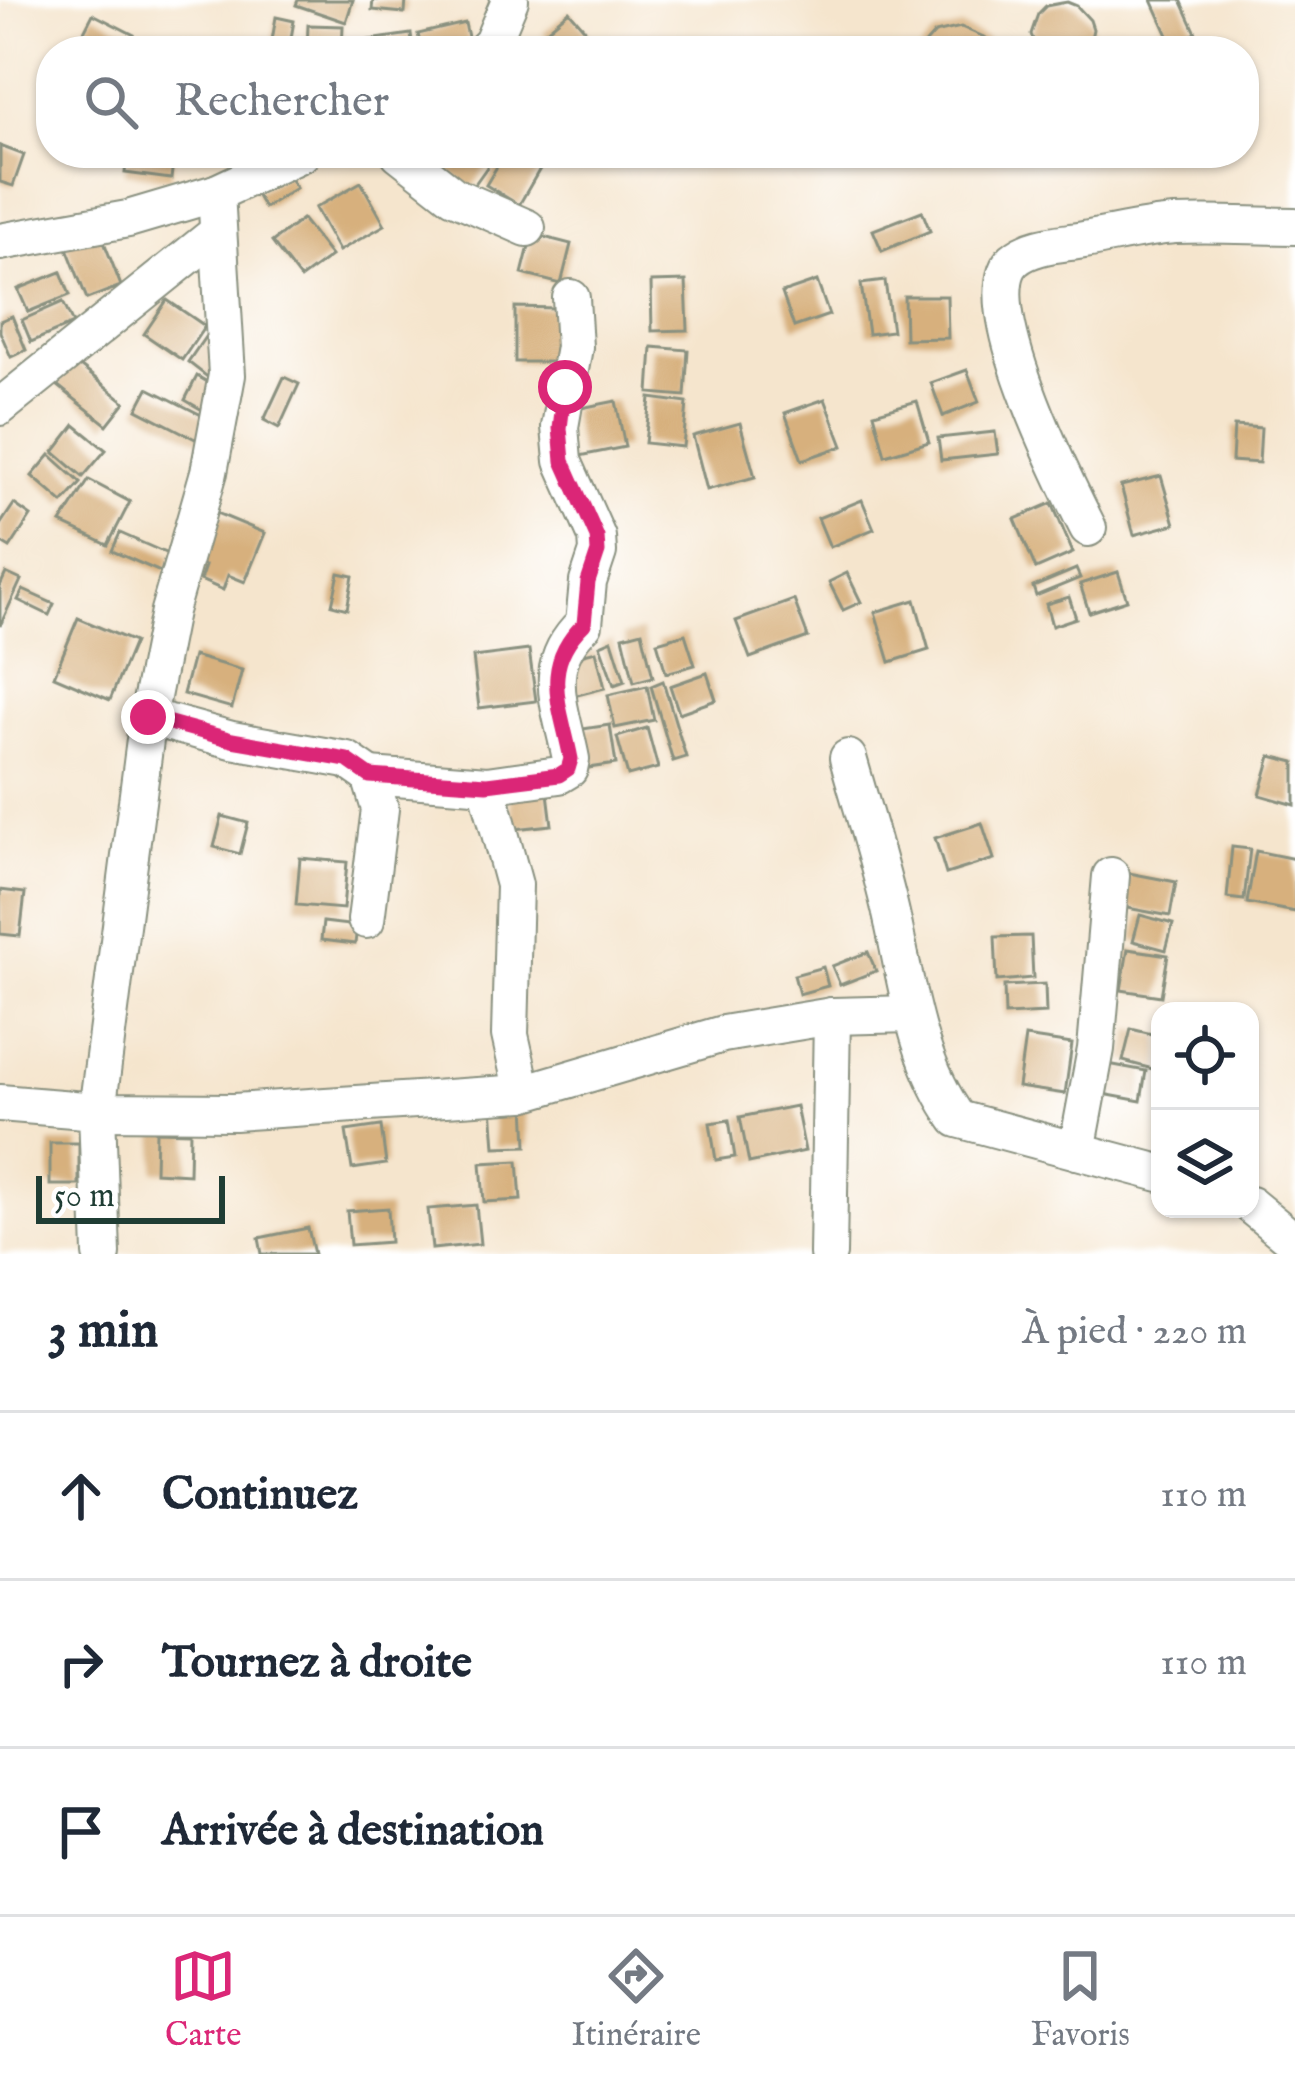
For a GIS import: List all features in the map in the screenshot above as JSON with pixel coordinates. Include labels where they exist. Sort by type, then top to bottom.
[{"type":"street","points":[[494,36],[510,0]]},
{"type":"street","points":[[0,242],[128,219],[216,193],[270,168]]},
{"type":"street","points":[[418,168],[454,196],[527,228]]},
{"type":"street","points":[[102,1254],[98,1111],[148,717],[169,611],[209,472],[227,375],[216,193]]},
{"type":"street","points":[[1088,528],[1024,389],[1007,320],[1004,275],[1014,260],[1038,248],[1172,225],[1295,226]]},
{"type":"street","points":[[0,407],[218,232]]},
{"type":"street","points":[[148,717],[232,740],[347,760],[370,776],[487,784],[559,775],[568,769],[571,759],[554,680],[565,642],[584,624],[588,582],[598,552],[597,537],[563,461],[560,428],[574,347],[571,298]]},
{"type":"street","points":[[848,758],[890,908],[911,1014],[943,1098],[958,1119],[1151,1171]]},
{"type":"street","points":[[366,920],[380,809],[370,776]]},
{"type":"street","points":[[487,784],[514,885],[509,1035],[523,1093]]},
{"type":"street","points":[[1078,1151],[1096,1049],[1111,876]]},
{"type":"street","points":[[0,1103],[98,1111],[234,1112],[523,1093],[723,1034],[832,1016],[911,1014]]},
{"type":"street","points":[[828,1254],[832,1016]]},
{"type":"street","points":[[1259,1212],[1295,1242]]},
{"type":"building","points":[[298,0],[353,0],[346,22],[296,5]]},
{"type":"building","points":[[373,0],[406,0],[405,13],[372,10]]},
{"type":"building","points":[[1152,0],[1181,0],[1196,33],[1168,36]]},
{"type":"building","points":[[1067,2],[1077,6],[1090,20],[1092,36],[1032,36],[1038,14],[1046,6]]},
{"type":"building","points":[[569,11],[591,36],[546,36],[543,33]]},
{"type":"building","points":[[93,14],[134,35],[134,36],[82,36]]},
{"type":"building","points":[[276,17],[294,21],[291,36],[273,36]]},
{"type":"building","points":[[465,23],[468,36],[418,36]]},
{"type":"building","points":[[308,25],[343,26],[343,36],[308,36]]},
{"type":"building","points":[[961,27],[981,36],[932,36]]},
{"type":"building","points":[[0,146],[24,155],[13,186],[0,182]]},
{"type":"building","points":[[126,168],[172,168],[171,179],[125,173]]},
{"type":"building","points":[[444,168],[486,168],[472,188]]},
{"type":"building","points":[[496,168],[540,168],[519,205],[486,185]]},
{"type":"building","points":[[287,173],[296,188],[264,208],[255,193]]},
{"type":"building","points":[[361,182],[385,225],[339,251],[315,208]]},
{"type":"building","points":[[922,211],[930,231],[882,251],[873,230]]},
{"type":"building","points":[[302,219],[331,256],[300,279],[272,242]]},
{"type":"building","points":[[99,229],[121,286],[87,299],[65,243]]},
{"type":"building","points":[[532,234],[571,244],[561,284],[522,274]]},
{"type":"building","points":[[61,272],[70,295],[28,312],[18,289]]},
{"type":"building","points":[[686,281],[688,330],[652,331],[651,282]]},
{"type":"building","points":[[817,281],[829,315],[794,327],[782,293]]},
{"type":"building","points":[[885,281],[892,331],[868,334],[861,284]]},
{"type":"building","points":[[904,296],[947,296],[948,338],[905,339]]},
{"type":"building","points":[[167,300],[205,326],[182,360],[144,334]]},
{"type":"building","points":[[63,302],[73,324],[31,342],[22,320]]},
{"type":"building","points":[[515,307],[556,308],[555,362],[515,362]]},
{"type":"building","points":[[12,316],[26,350],[11,357],[0,321]]},
{"type":"building","points":[[205,337],[219,343],[219,386],[188,362]]},
{"type":"building","points":[[652,347],[688,350],[685,396],[649,393]]},
{"type":"building","points":[[75,362],[125,402],[107,425],[57,385]]},
{"type":"building","points":[[967,370],[979,402],[943,416],[931,383]]},
{"type":"building","points":[[197,376],[218,388],[211,415],[185,400]]},
{"type":"building","points":[[284,377],[299,384],[279,428],[264,420]]},
{"type":"building","points":[[148,388],[213,421],[203,443],[137,409]]},
{"type":"building","points":[[650,398],[687,403],[683,447],[645,443]]},
{"type":"building","points":[[825,399],[843,446],[802,460],[785,413]]},
{"type":"building","points":[[616,401],[625,447],[580,456],[571,410]]},
{"type":"building","points":[[917,401],[929,442],[885,455],[874,413]]},
{"type":"building","points":[[740,423],[755,477],[707,490],[693,436]]},
{"type":"building","points":[[75,425],[106,450],[83,477],[54,452]]},
{"type":"building","points":[[1234,426],[1261,428],[1259,463],[1232,461]]},
{"type":"building","points":[[995,432],[998,454],[941,460],[938,438]]},
{"type":"building","points":[[50,455],[81,483],[63,503],[32,476]]},
{"type":"building","points":[[1161,476],[1175,524],[1134,535],[1121,486]]},
{"type":"building","points":[[89,480],[130,502],[108,545],[61,523]]},
{"type":"building","points":[[862,500],[874,529],[830,547],[818,518]]},
{"type":"building","points":[[1052,503],[1073,553],[1036,569],[1015,519]]},
{"type":"building","points":[[14,504],[31,516],[10,548],[0,542],[0,525]]},
{"type":"building","points":[[207,509],[265,533],[245,582],[228,575],[223,590],[200,580],[205,566],[187,558]]},
{"type":"building","points":[[120,533],[172,556],[165,574],[112,551]]},
{"type":"building","points":[[1076,569],[1080,578],[1036,596],[1033,587]]},
{"type":"building","points":[[1118,572],[1127,600],[1089,612],[1080,584]]},
{"type":"building","points":[[6,573],[21,580],[0,626],[0,586]]},
{"type":"building","points":[[339,573],[353,576],[347,609],[332,605]]},
{"type":"building","points":[[847,573],[861,602],[843,610],[829,582]]},
{"type":"building","points":[[23,590],[54,604],[49,615],[18,600]]},
{"type":"building","points":[[1069,597],[1076,618],[1052,626],[1046,604]]},
{"type":"building","points":[[794,600],[808,637],[750,658],[736,621]]},
{"type":"building","points":[[915,600],[929,650],[890,662],[875,612]]},
{"type":"building","points":[[78,618],[134,642],[110,700],[54,676]]},
{"type":"building","points":[[642,631],[653,677],[634,682],[623,636]]},
{"type":"building","points":[[685,634],[695,665],[666,673],[657,642]]},
{"type":"building","points":[[612,640],[625,681],[614,685],[600,645]]},
{"type":"building","points":[[529,650],[536,701],[479,708],[473,657]]},
{"type":"building","points":[[596,651],[605,688],[570,697],[560,660]]},
{"type":"building","points":[[193,656],[242,670],[232,708],[183,694]]},
{"type":"building","points":[[707,673],[716,700],[679,713],[670,686]]},
{"type":"building","points":[[663,681],[686,757],[673,761],[651,686]]},
{"type":"building","points":[[647,686],[654,720],[615,728],[608,695]]},
{"type":"building","points":[[610,725],[616,764],[582,769],[576,730]]},
{"type":"building","points":[[647,728],[658,768],[628,776],[617,737]]},
{"type":"building","points":[[1271,756],[1295,762],[1295,805],[1260,795]]},
{"type":"building","points":[[547,785],[552,825],[514,829],[509,789]]},
{"type":"building","points":[[222,816],[248,823],[240,854],[214,847]]},
{"type":"building","points":[[982,823],[994,859],[946,874],[935,838]]},
{"type":"building","points":[[1232,847],[1250,849],[1244,900],[1227,898]]},
{"type":"building","points":[[1256,851],[1295,859],[1295,912],[1247,903]]},
{"type":"building","points":[[300,858],[347,862],[343,909],[296,905]]},
{"type":"building","points":[[1129,873],[1176,882],[1170,916],[1122,907]]},
{"type":"building","points":[[0,890],[25,893],[20,936],[0,934]]},
{"type":"building","points":[[1140,915],[1173,924],[1166,950],[1133,941]]},
{"type":"building","points":[[323,922],[357,926],[355,944],[321,940]]},
{"type":"building","points":[[1031,936],[1033,978],[997,981],[995,937]]},
{"type":"building","points":[[1128,949],[1168,955],[1161,996],[1121,990]]},
{"type":"building","points":[[868,952],[876,971],[840,985],[832,966]]},
{"type":"building","points":[[823,967],[828,986],[799,994],[794,975]]},
{"type":"building","points":[[1045,984],[1046,1013],[1005,1015],[1004,986]]},
{"type":"building","points":[[1131,1029],[1151,1034],[1151,1069],[1123,1061]]},
{"type":"building","points":[[1025,1037],[1072,1044],[1065,1094],[1018,1087]]},
{"type":"building","points":[[1108,1064],[1146,1071],[1141,1101],[1103,1094]]},
{"type":"building","points":[[525,1104],[527,1146],[495,1147],[492,1106]]},
{"type":"building","points":[[796,1106],[805,1151],[749,1163],[740,1117]]},
{"type":"building","points":[[729,1120],[735,1157],[716,1160],[710,1123]]},
{"type":"building","points":[[381,1126],[386,1164],[352,1169],[346,1131]]},
{"type":"building","points":[[156,1131],[190,1132],[189,1174],[155,1172]]},
{"type":"building","points":[[50,1143],[79,1143],[79,1185],[50,1185]]},
{"type":"building","points":[[518,1161],[521,1200],[484,1202],[481,1163]]},
{"type":"building","points":[[476,1205],[480,1244],[432,1249],[428,1209]]},
{"type":"building","points":[[388,1208],[390,1242],[350,1245],[347,1211]]},
{"type":"building","points":[[308,1228],[314,1254],[262,1254],[259,1238]]},
{"type":"route","points":[[148,717],[232,740],[347,760],[370,776],[487,784],[559,775],[568,769],[571,759],[554,680],[565,642],[584,624],[588,582],[598,552],[597,537],[563,461],[560,428],[565,387]]}]
